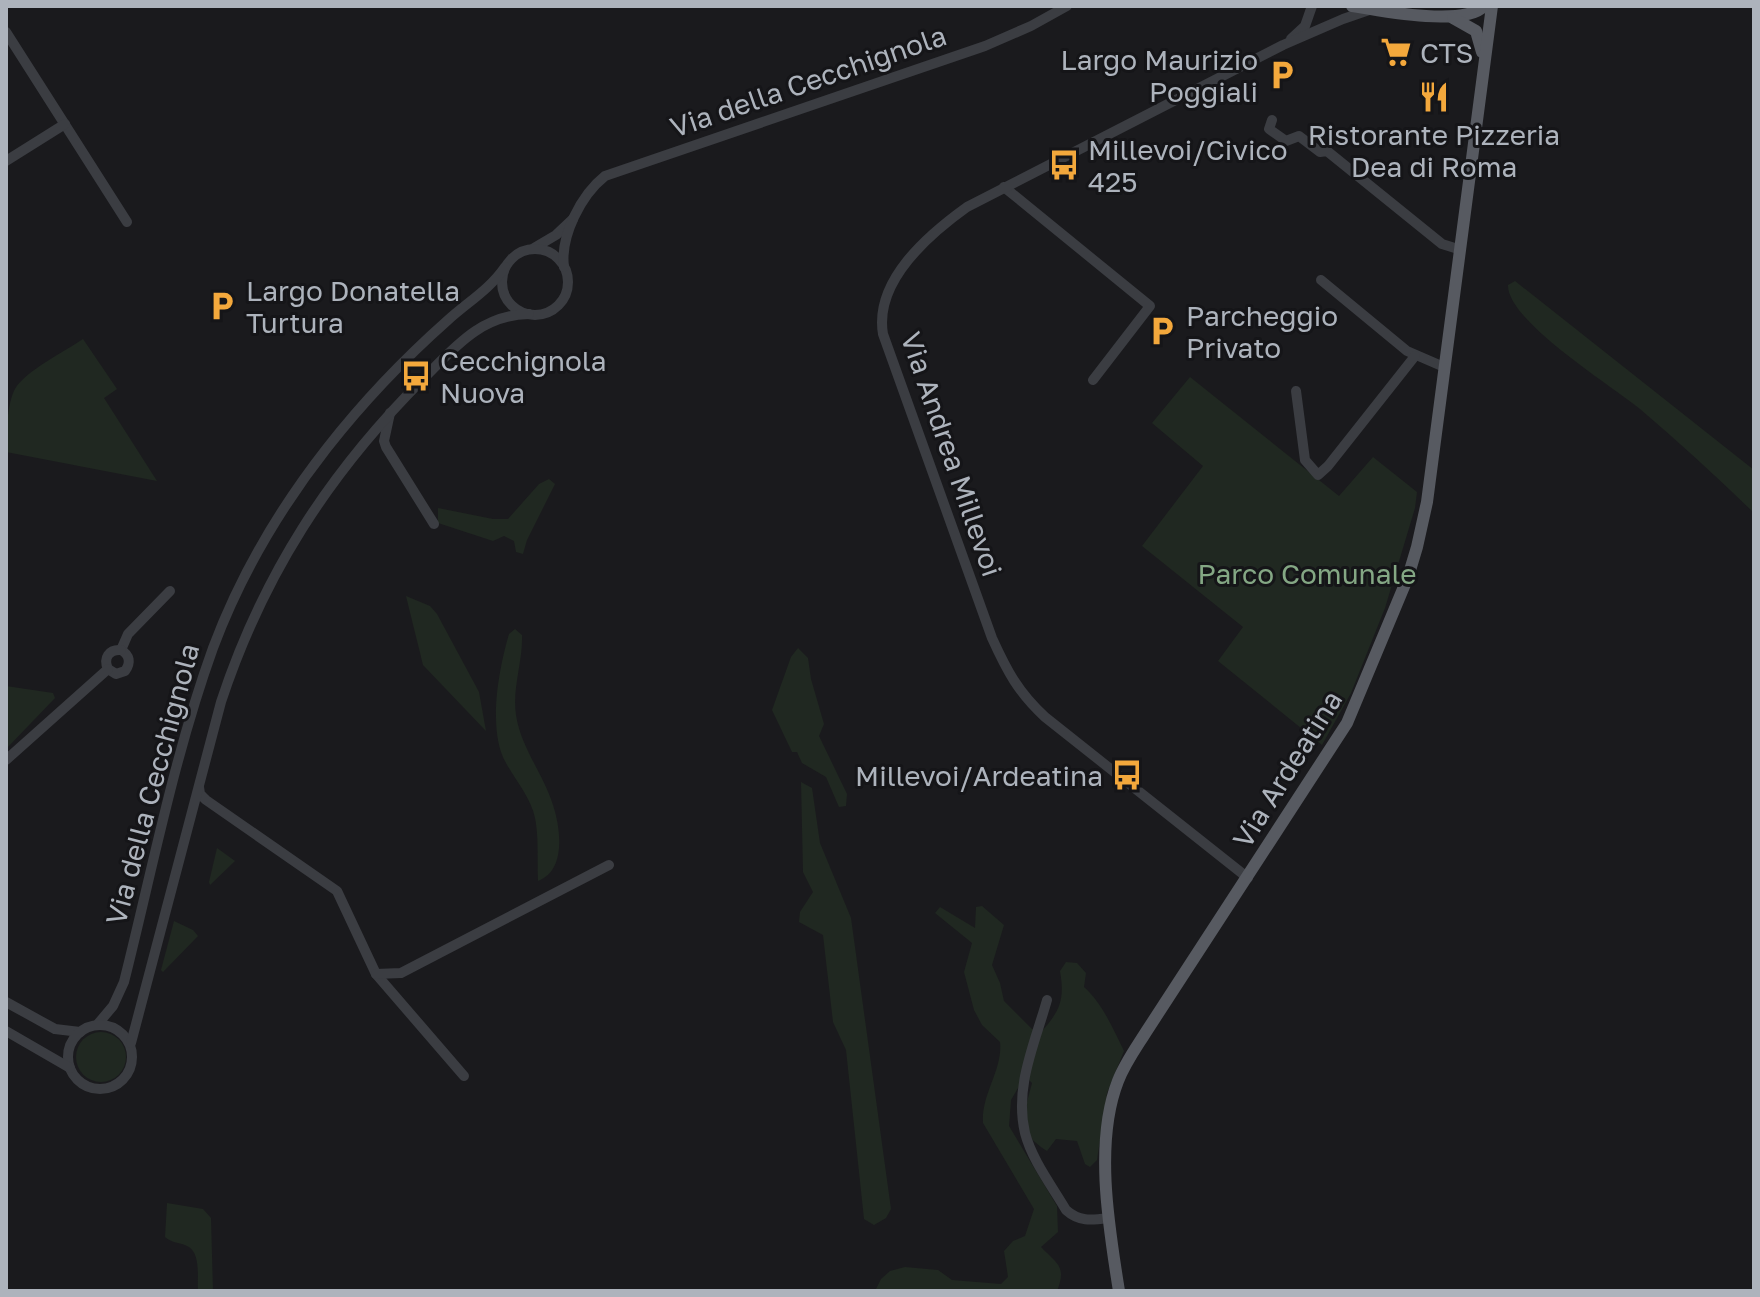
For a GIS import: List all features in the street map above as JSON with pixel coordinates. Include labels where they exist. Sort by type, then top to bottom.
[{"type":"main road","points":[[1352,6],[1372,9]]},
{"type":"main road","points":[[1453,18],[1472,15],[1484,6]]},
{"type":"main road","name":"Via Ardeatina","points":[[1119,1291],[1109,1218],[1106,1153],[1111,1106],[1118,1079],[1347,723],[1400,599],[1415,555],[1424,516],[1492,6]]},
{"type":"main road","name":"Via Andrea Millevoi","points":[[1372,9],[1453,18]]},
{"type":"main road","points":[[1453,18],[1477,33],[1483,60]]},
{"type":"street","name":"Via della Cecchignola","points":[[564,267],[566,243],[577,215],[597,183],[614,172],[985,46],[1067,6]]},
{"type":"street","points":[[1283,45],[1303,29],[1312,6]]},
{"type":"street","name":"Via Andrea Millevoi","points":[[1248,878],[1045,717],[1010,678],[992,638],[889,353],[881,311],[890,288],[907,263],[937,229],[967,207],[1283,45],[1372,9]]},
{"type":"street","points":[[6,32],[127,222]]},
{"type":"street","points":[[1272,120],[1269,129],[1279,138],[1286,141],[1299,136],[1320,152],[1327,151],[1445,247],[1458,249]]},
{"type":"street","points":[[6,161],[65,124]]},
{"type":"street","points":[[1004,187],[1150,306],[1093,380]]},
{"type":"street","name":"Via della Cecchignola","points":[[532,249],[556,235],[577,215]]},
{"type":"street","points":[[532,249],[548,251],[564,267],[568,284],[559,304],[540,314],[529,314],[508,301],[502,280],[505,267],[512,258],[532,249]]},
{"type":"street","name":"Via della Cecchignola","points":[[97,1025],[113,1006],[124,982],[202,680],[231,605],[258,552],[303,481],[350,420],[441,327],[496,281],[505,267]]},
{"type":"street","points":[[1321,280],[1415,356],[1444,367]]},
{"type":"street","name":"Via della Cecchignola","points":[[131,1043],[235,658],[266,589],[311,512],[356,451],[390,412],[476,329],[508,314],[529,314]]},
{"type":"street","points":[[1296,391],[1305,460],[1318,475],[1415,356]]},
{"type":"street","points":[[390,412],[384,441],[386,447],[434,524]]},
{"type":"street","points":[[356,451],[373,444],[386,447]]},
{"type":"street","points":[[121,650],[131,631],[170,591]]},
{"type":"street","points":[[121,650],[128,657],[128,667],[116,674],[105,664],[107,655],[121,650]]},
{"type":"street","points":[[6,760],[108,669]]},
{"type":"street","points":[[199,783],[200,794],[337,891],[376,974],[464,1076]]},
{"type":"street","points":[[191,814],[197,807],[204,806],[222,811]]},
{"type":"street","points":[[376,974],[401,973],[609,865]]},
{"type":"street","points":[[1047,1000],[1025,1072],[1025,1132],[1031,1149],[1066,1210],[1082,1219],[1109,1218]]},
{"type":"street","points":[[6,1002],[55,1029],[80,1032],[97,1025],[112,1026],[131,1043],[130,1070],[104,1089],[87,1085],[70,1068],[6,1031]]},
{"type":"street","points":[[70,1068],[68,1053],[80,1032]]},
{"type":"green space","points":[[1515,281],[1754,470],[1754,513],[1640,409],[1542,334],[1512,300],[1508,285]]},
{"type":"green space","points":[[83,339],[117,389],[104,398],[157,481],[6,452],[9,411],[15,389],[36,368]]},
{"type":"green space","name":"Parco Comunale","points":[[1190,377],[1339,496],[1373,457],[1417,492],[1385,608],[1351,693],[1322,745],[1218,661],[1243,627],[1142,546],[1203,466],[1152,423]]},
{"type":"green space","points":[[549,479],[555,484],[523,554],[516,552],[514,541],[504,536],[493,541],[438,523],[438,508],[508,519],[539,484]]},
{"type":"green space","points":[[406,596],[430,606],[437,614],[479,692],[486,731],[423,665]]},
{"type":"green space","points":[[515,629],[522,635],[515,695],[516,715],[522,738],[553,805],[558,826],[557,859],[547,876],[538,881],[535,818],[527,797],[506,763],[497,734],[499,681],[509,634]]},
{"type":"green space","points":[[798,648],[808,658],[824,724],[819,736],[847,794],[846,806],[839,807],[826,777],[802,763],[797,752],[792,752],[772,710],[791,657]]},
{"type":"green space","points":[[6,686],[53,693],[55,698],[6,749]]},
{"type":"green space","points":[[801,782],[812,788],[820,843],[851,918],[891,1209],[886,1218],[874,1225],[864,1219],[846,1050],[833,1022],[823,935],[799,922],[800,912],[813,892],[803,872]]},
{"type":"green space","points":[[217,848],[235,861],[210,885],[209,882]]},
{"type":"green space","points":[[982,906],[1004,925],[992,965],[1004,1001],[1032,1029],[1041,1032],[1060,1004],[1060,971],[1066,962],[1077,963],[1086,973],[1084,987],[1102,1009],[1124,1051],[1107,1093],[1097,1160],[1090,1167],[1085,1164],[1077,1141],[1056,1139],[1047,1151],[1030,1136],[1024,1122],[1032,1083],[1025,1076],[1011,1100],[1009,1126],[1057,1206],[1058,1232],[1041,1247],[1061,1271],[1057,1291],[875,1291],[890,1271],[905,1267],[938,1270],[952,1280],[1001,1284],[1008,1277],[1004,1251],[1013,1241],[1025,1236],[1034,1209],[983,1123],[1000,1042],[982,1025],[974,1010],[964,972],[972,943],[935,913],[940,907],[975,928],[976,907]]},
{"type":"green space","points":[[174,921],[193,930],[198,936],[163,972],[161,970]]},
{"type":"green space","points":[[101,1032],[119,1039],[126,1057],[119,1075],[101,1082],[83,1075],[76,1057],[83,1039]]},
{"type":"green space","points":[[167,1203],[203,1209],[211,1218],[213,1291],[198,1291],[197,1261],[193,1251],[165,1237]]},
{"type":"place","name":"CTS","points":[[1396,52]]},
{"type":"place","name":"Largo Maurizio Poggiali","points":[[1282,75]]},
{"type":"place","name":"Ristorante Pizzeria Dea di Roma","points":[[1434,97]]},
{"type":"place","name":"Millevoi/Civico 425","points":[[1064,165]]},
{"type":"place","name":"Largo Donatella Turtura","points":[[222,306]]},
{"type":"place","name":"Parcheggio Privato","points":[[1162,331]]},
{"type":"place","name":"Cecchignola Nuova","points":[[416,376]]},
{"type":"place","name":"Millevoi/Ardeatina","points":[[1127,775]]}]
